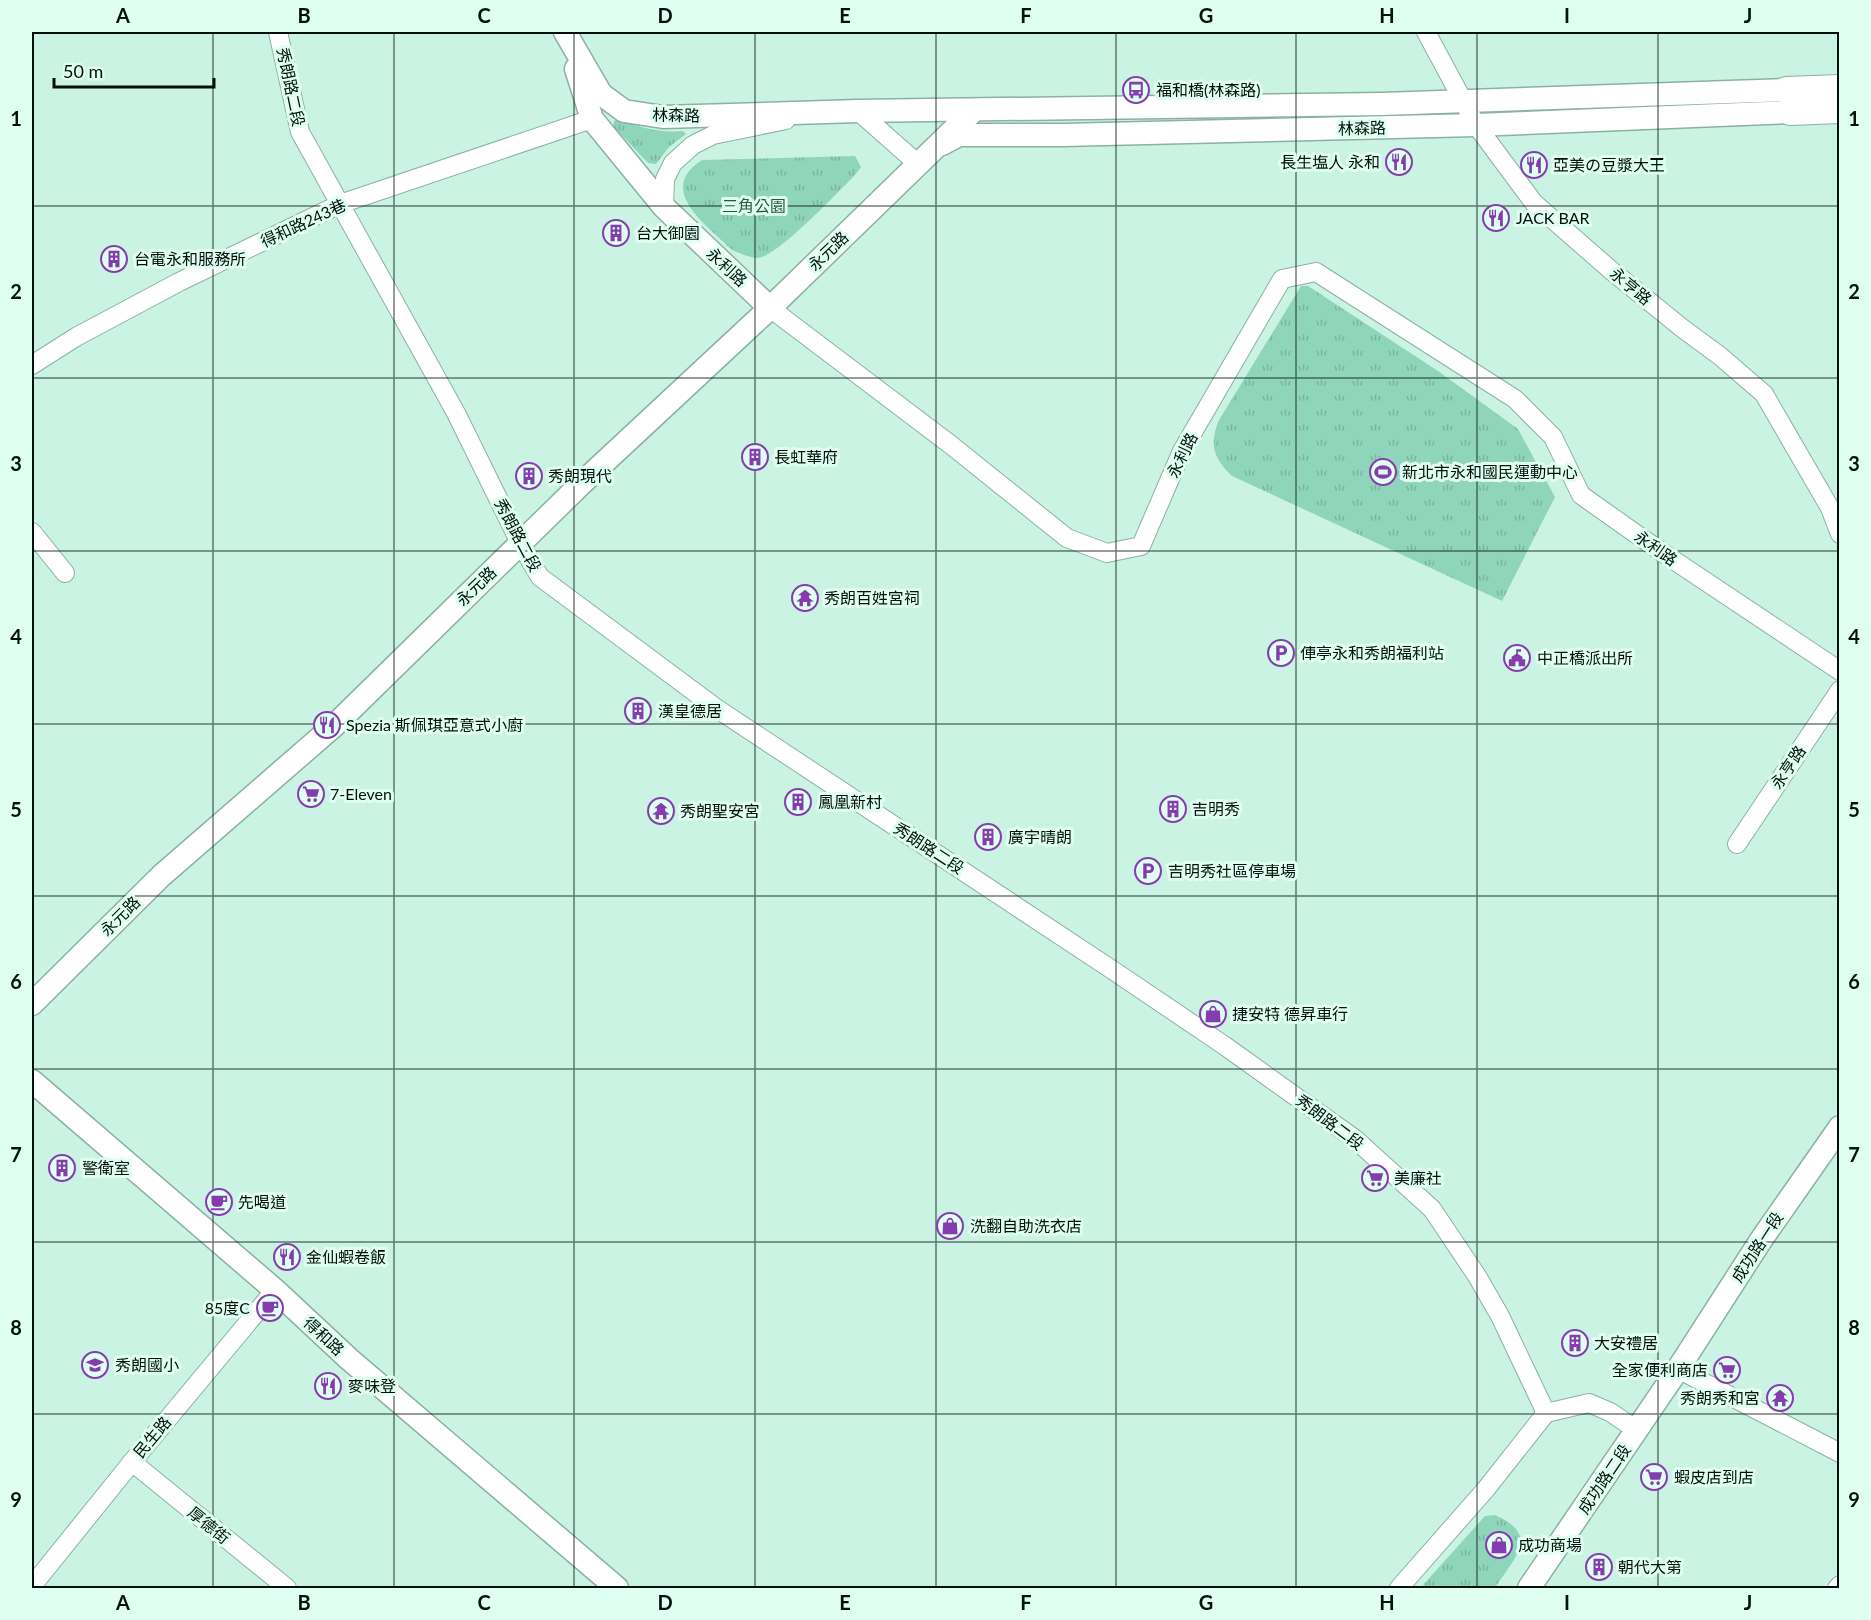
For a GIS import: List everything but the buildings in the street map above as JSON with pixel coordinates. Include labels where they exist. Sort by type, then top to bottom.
[{"type":"main road","points":[[1788,101],[1839,88]]},
{"type":"main road","points":[[1788,101],[1839,110]]},
{"type":"street","name":"秀朗路二段","points":[[278,32],[300,132],[456,413],[520,543],[540,577],[716,708],[1114,971],[1355,1138],[1432,1209],[1477,1276],[1500,1316],[1546,1413]]},
{"type":"street","name":"林森路","points":[[564,32],[601,94],[624,111],[663,117],[858,111],[1382,104],[1463,100],[1788,101]]},
{"type":"street","name":"永利路","points":[[564,32],[592,119],[664,207],[770,308],[951,445],[1066,538],[1107,553],[1140,546],[1182,450],[1282,279],[1316,272],[1515,399],[1552,437],[1581,495],[1839,671]]},
{"type":"street","name":"永亨路","points":[[1426,32],[1476,125],[1534,203],[1613,272],[1764,394],[1830,508],[1839,534]]},
{"type":"street","name":"林森路","points":[[937,146],[959,135],[1063,135],[1476,125],[1788,101]]},
{"type":"street","name":"林森路","points":[[918,164],[974,110]]},
{"type":"street","points":[[858,111],[918,164]]},
{"type":"street","points":[[664,207],[665,179],[673,163],[693,145],[713,135],[829,112]]},
{"type":"street","name":"得和路243巷","points":[[32,366],[76,337],[179,282],[340,204],[592,119]]},
{"type":"street","name":"永元路","points":[[32,1004],[161,876],[336,724],[582,483],[770,308],[918,164]]},
{"type":"street","points":[[32,532],[65,573]]},
{"type":"street","name":"永亨路","points":[[1737,844],[1839,690]]},
{"type":"street","name":"得和路","points":[[32,1081],[275,1290],[357,1366],[617,1588]]},
{"type":"street","name":"成功路一段","points":[[1678,1369],[1761,1240],[1839,1127]]},
{"type":"street","name":"民生路","points":[[32,1586],[275,1290]]},
{"type":"street","points":[[1678,1369],[1839,1453]]},
{"type":"street","name":"成功路二段","points":[[1529,1588],[1678,1369]]},
{"type":"street","points":[[1399,1588],[1486,1489],[1546,1413],[1589,1403],[1610,1412],[1637,1430]]},
{"type":"street","name":"厚德街","points":[[132,1462],[287,1588]]},
{"type":"green space","points":[[619,119],[650,129],[683,131],[686,134],[669,147],[656,164],[648,163],[613,126],[614,121]]},
{"type":"green space","name":"三角公園","points":[[855,156],[861,167],[854,176],[779,247],[758,258],[732,250],[699,218],[684,195],[683,183],[689,171],[702,160]]},
{"type":"green space","points":[[1301,286],[1308,286],[1438,371],[1518,429],[1555,497],[1502,601],[1232,476],[1217,457],[1214,436],[1219,420]]},
{"type":"green space","points":[[1495,1515],[1509,1523],[1517,1531],[1520,1539],[1515,1557],[1495,1588],[1429,1588],[1423,1585],[1485,1516]]},
{"type":"place","name":"福和橋(林森路)","points":[[1136,90]]},
{"type":"place","name":"長生塩人 永和","points":[[1399,162]]},
{"type":"place","name":"亞美の豆漿大王","points":[[1534,165]]},
{"type":"place","name":"JACK BAR","points":[[1496,218]]},
{"type":"place","name":"台大御園","points":[[616,233]]},
{"type":"place","name":"台電永和服務所","points":[[114,259]]},
{"type":"place","name":"長虹華府","points":[[755,457]]},
{"type":"place","name":"新北市永和國民運動中心","points":[[1383,472]]},
{"type":"place","name":"秀朗現代","points":[[529,476]]},
{"type":"place","name":"秀朗百姓宮祠","points":[[805,598]]},
{"type":"place","name":"俥亭永和秀朗福利站","points":[[1281,653]]},
{"type":"place","name":"中正橋派出所","points":[[1517,658]]},
{"type":"place","name":"漢皇德居","points":[[638,711]]},
{"type":"place","name":"Spezia 斯佩琪亞意式小廚","points":[[327,725]]},
{"type":"place","name":"7-Eleven","points":[[311,794]]},
{"type":"place","name":"鳳凰新村","points":[[798,802]]},
{"type":"place","name":"吉明秀","points":[[1173,809]]},
{"type":"place","name":"秀朗聖安宮","points":[[661,811]]},
{"type":"place","name":"廣宇晴朗","points":[[988,837]]},
{"type":"place","name":"吉明秀社區停車場","points":[[1148,871]]},
{"type":"place","name":"捷安特 德昇車行","points":[[1213,1014]]},
{"type":"place","name":"警衛室","points":[[62,1168]]},
{"type":"place","name":"美廉社","points":[[1375,1178]]},
{"type":"place","name":"先喝道","points":[[219,1202]]},
{"type":"place","name":"洗翻自助洗衣店","points":[[950,1226]]},
{"type":"place","name":"金仙蝦卷飯","points":[[287,1257]]},
{"type":"place","name":"85度C","points":[[270,1308]]},
{"type":"place","name":"大安禮居","points":[[1575,1343]]},
{"type":"place","name":"秀朗國小","points":[[95,1365]]},
{"type":"place","name":"全家便利商店","points":[[1727,1370]]},
{"type":"place","name":"麥味登","points":[[328,1386]]},
{"type":"place","name":"秀朗秀和宮","points":[[1780,1398]]},
{"type":"place","name":"蝦皮店到店","points":[[1654,1477]]},
{"type":"place","name":"成功商場","points":[[1499,1545]]},
{"type":"place","name":"朝代大第","points":[[1599,1567]]}]
